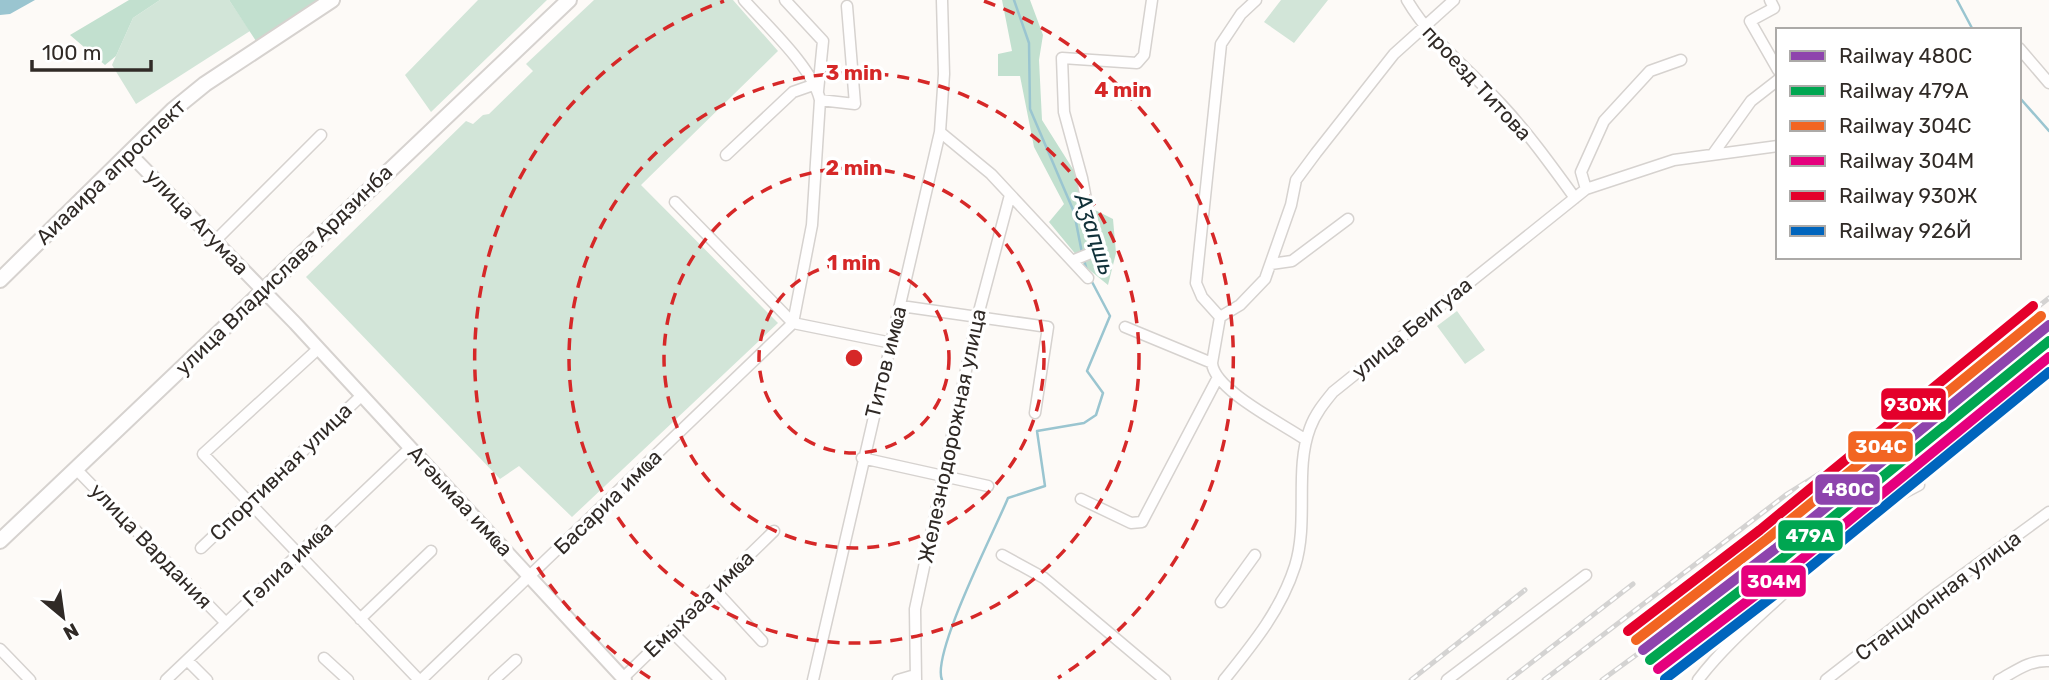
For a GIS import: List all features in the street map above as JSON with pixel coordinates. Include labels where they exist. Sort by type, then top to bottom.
[{"type":"main road","name":"Аиааира апроспект","points":[[0,280],[129,153],[205,84],[332,0]]},
{"type":"main road","name":"улица Владислава Ардзинба","points":[[0,541],[569,0]]},
{"type":"street","points":[[744,0],[817,92]]},
{"type":"street","points":[[785,0],[823,41],[817,92],[812,225],[793,323]]},
{"type":"street","name":"Титов имҩа","points":[[813,680],[862,458],[901,306],[940,132],[944,74],[942,0]]},
{"type":"street","points":[[1080,258],[1095,247],[1082,178],[1064,112],[1062,58],[1137,63],[1144,55],[1152,0]]},
{"type":"street","points":[[1220,317],[1202,297],[1196,283],[1221,44],[1241,14],[1256,0]]},
{"type":"street","name":"проезд Титова","points":[[1407,0],[1422,26],[1502,104],[1575,198]]},
{"type":"street","points":[[1306,440],[1217,379],[1212,363],[1220,317],[1255,292],[1271,264],[1296,180],[1394,54],[1454,0]]},
{"type":"street","points":[[1770,0],[1774,8],[1750,21],[1776,66]]},
{"type":"street","points":[[726,155],[793,92],[817,92],[855,104],[847,6]]},
{"type":"street","points":[[2021,50],[2049,83]]},
{"type":"street","points":[[1586,189],[1581,172],[1604,121],[1650,71],[1681,60]]},
{"type":"street","points":[[1713,154],[1751,101],[1776,82]]},
{"type":"street","points":[[940,132],[972,156],[1010,195],[1080,258],[1088,278]]},
{"type":"street","points":[[216,240],[321,135]]},
{"type":"street","name":"улица Беигуаа","points":[[1224,680],[1281,603],[1296,565],[1302,531],[1306,440],[1317,412],[1333,392],[1586,189],[1674,160],[1776,146]]},
{"type":"street","name":"улица Агумаа","points":[[129,153],[295,323]]},
{"type":"street","name":"Железнодорожная улица","points":[[916,677],[915,609],[977,319],[1010,195]]},
{"type":"street","points":[[676,202],[793,323],[892,343]]},
{"type":"street","points":[[1271,264],[1292,261],[1348,219]]},
{"type":"street","points":[[901,306],[977,319],[1048,327],[1035,413]]},
{"type":"street","name":"Агәымаа имҩа","points":[[295,323],[624,679]]},
{"type":"street","name":"Басариа имҩа","points":[[420,680],[793,323]]},
{"type":"street","points":[[1125,327],[1212,363]]},
{"type":"street","points":[[318,349],[203,454],[420,680]]},
{"type":"street","points":[[1081,499],[1131,523],[1142,522],[1217,379]]},
{"type":"street","name":"Спортивная улица","points":[[201,548],[361,396]]},
{"type":"street","name":"Гәлиа имҩа","points":[[166,680],[411,448]]},
{"type":"street","points":[[862,458],[988,486]]},
{"type":"street","name":"улица Вардания","points":[[76,469],[226,623]]},
{"type":"street","points":[[1698,680],[1724,650],[1861,519],[1919,485]]},
{"type":"street","name":"Станционная улица","points":[[1826,680],[2049,512]]},
{"type":"street","name":"Емыхәаа имҩа","points":[[624,679],[774,531]]},
{"type":"street","points":[[360,619],[431,551]]},
{"type":"street","points":[[1002,555],[1044,578],[1165,680]]},
{"type":"street","points":[[1221,602],[1255,555]]},
{"type":"street","points":[[1447,680],[1586,575]]},
{"type":"street","points":[[714,589],[762,641]]},
{"type":"street","points":[[671,631],[720,680]]},
{"type":"street","points":[[0,649],[30,680]]},
{"type":"street","points":[[324,658],[348,680]]},
{"type":"street","points":[[187,660],[206,680]]},
{"type":"street","points":[[494,680],[516,660]]},
{"type":"street","points":[[1999,680],[2039,660],[2049,661]]},
{"type":"street","points":[[898,680],[916,677]]},
{"type":"green space","points":[[129,0],[160,0],[133,18],[116,56],[105,65],[70,35]]},
{"type":"green space","points":[[160,0],[229,0],[250,31],[136,104],[112,65],[133,18]]},
{"type":"green space","points":[[229,0],[318,0],[256,41]]},
{"type":"green space","points":[[478,0],[547,0],[431,112],[405,75]]},
{"type":"green space","points":[[594,0],[733,0],[778,51],[641,185],[778,323],[572,517],[519,466],[500,479],[306,277],[466,121],[473,124],[483,115],[489,114],[533,71],[526,64]]},
{"type":"green space","points":[[1002,0],[1030,0],[1043,35],[1039,60],[1042,120],[1076,174],[1085,205],[1113,219],[1116,253],[1108,285],[1087,268],[1049,222],[1064,204],[1034,147],[1020,76],[998,76],[998,54],[1012,51]]},
{"type":"green space","points":[[1281,0],[1328,0],[1294,43],[1264,22]]},
{"type":"green space","points":[[1457,311],[1485,350],[1465,364],[1437,326]]},
{"type":"water","points":[[0,0],[35,0],[10,14],[0,15]]},
{"type":"waterway","name":"Аӡаԥшь","points":[[1014,0],[1029,43],[1030,109],[1074,212],[1082,253]]},
{"type":"waterway","points":[[1957,0],[1972,28]]},
{"type":"waterway","points":[[2021,99],[2049,131]]},
{"type":"waterway","name":"Аӡаԥшь","points":[[1084,260],[1088,274]]},
{"type":"waterway","name":"Аӡаԥшь","points":[[942,680],[941,666],[955,619],[1008,498],[1045,486],[1037,431],[1084,423],[1096,415],[1103,393],[1087,371],[1110,316],[1091,280]]},
{"type":"railway","points":[[1897,417],[2049,298]]},
{"type":"railway","points":[[1544,680],[1787,494],[1857,450]]},
{"type":"railway","points":[[1509,680],[1633,584]]},
{"type":"railway","points":[[1411,680],[1525,590]]},
{"type":"railway","points":[[1602,680],[1643,650]]},
{"type":"rail line","name":"930Ж","points":[[1628,631],[1760,530],[2033,306]]},
{"type":"rail line","name":"304С","points":[[1636,640],[1767,539],[2041,316]]},
{"type":"rail line","name":"480С","points":[[1643,650],[1775,549],[2049,325]]},
{"type":"rail line","name":"479А","points":[[1650,660],[1783,558],[2049,341]]},
{"type":"rail line","name":"304М","points":[[1658,669],[1791,568],[2049,357]]},
{"type":"rail line","name":"926Й","points":[[1665,679],[1798,577],[2049,372]]}]
